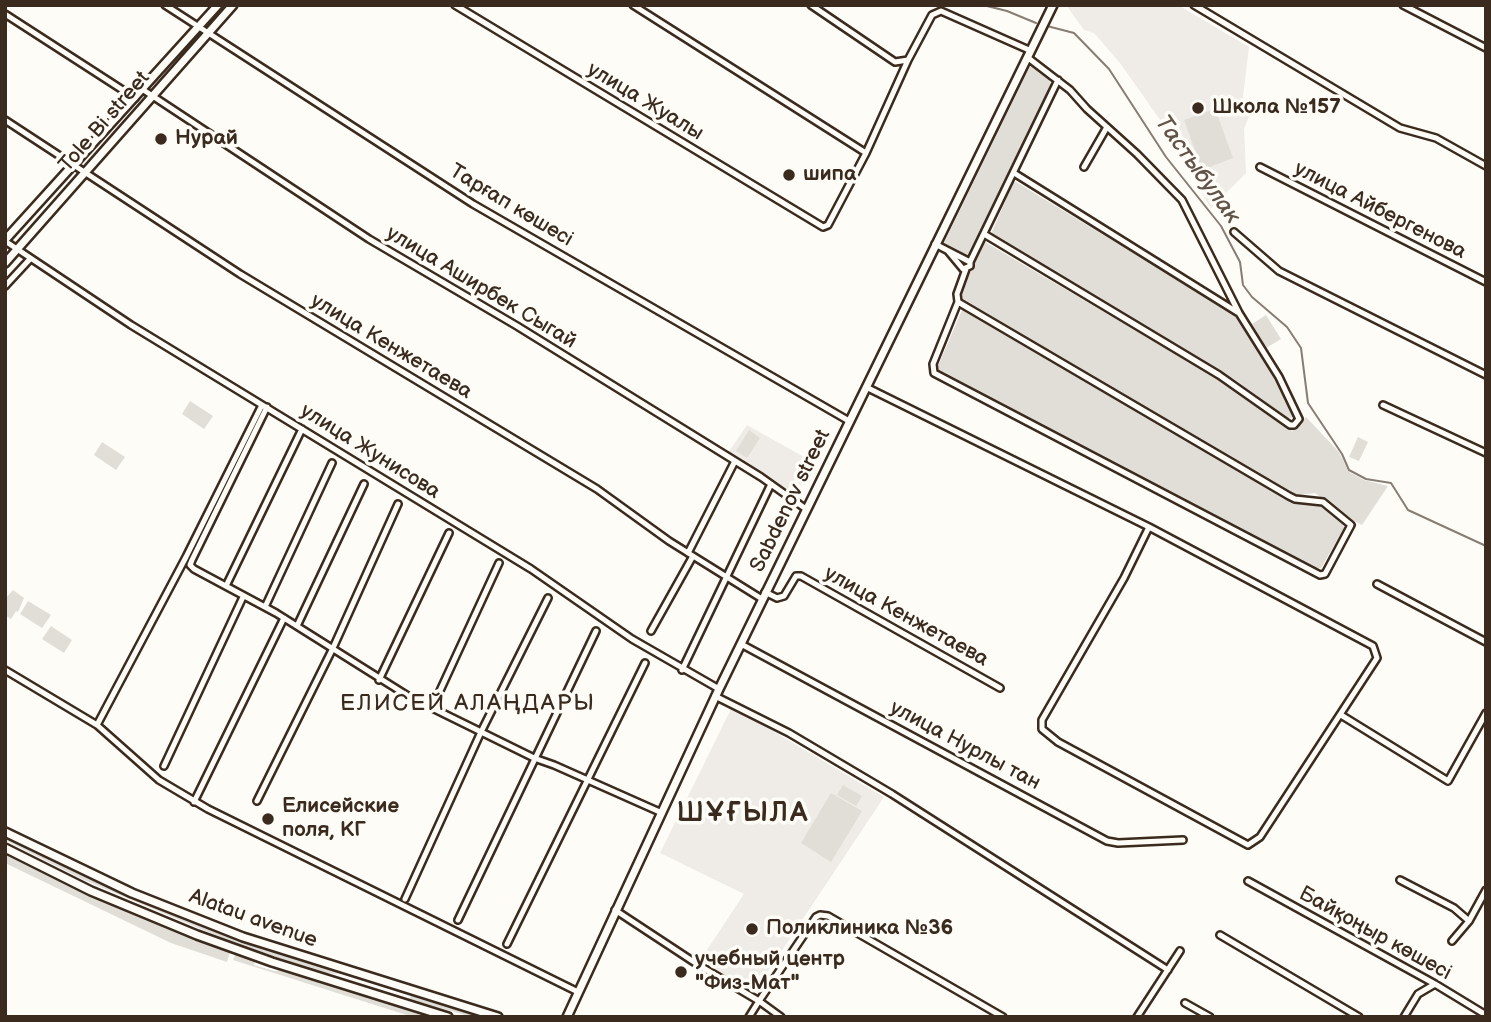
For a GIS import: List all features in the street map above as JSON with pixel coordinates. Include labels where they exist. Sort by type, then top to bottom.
[{"type":"main road","name":"Tole Bi street","points":[[5,241],[218,5]]},
{"type":"main road","name":"Tole Bi street","points":[[5,263],[233,5]]},
{"type":"main road","name":"Sabdenov street","points":[[567,1017],[717,693],[1053,5]]},
{"type":"main road","name":"Alatau avenue","points":[[5,831],[132,893],[240,936],[498,1017]]},
{"type":"main road","name":"Alatau avenue","points":[[5,848],[91,891],[197,935],[272,962],[448,1017]]},
{"type":"main road","points":[[404,1003],[408,989]]},
{"type":"street","name":"Тарғап көшесі","points":[[165,5],[474,204],[849,421]]},
{"type":"street","name":"улица Жуалы","points":[[455,5],[818,226],[828,225],[866,153]]},
{"type":"street","points":[[633,5],[866,153],[908,60],[936,11],[1028,53],[1137,153],[1182,200],[1239,313],[1279,377],[1299,419],[1294,425],[1290,425],[1219,375],[984,234]]},
{"type":"street","points":[[811,5],[889,59],[895,62],[908,60]]},
{"type":"street","points":[[1194,5],[1400,128],[1436,138],[1486,166]]},
{"type":"street","points":[[1405,6],[1486,48]]},
{"type":"street","points":[[5,14],[135,97]]},
{"type":"street","points":[[958,302],[1289,496],[1322,502],[1351,525],[1325,574],[1320,575],[934,373],[933,365],[958,302],[957,294],[965,269],[970,265],[1058,80]]},
{"type":"street","name":"улица Аширбек Сыгай","points":[[142,89],[369,239],[517,326],[735,461],[806,509]]},
{"type":"street","name":"улица Кенжетаева","points":[[5,120],[240,274],[597,489],[727,577],[764,596],[777,598],[784,596],[796,576],[801,576],[1000,688]]},
{"type":"street","points":[[1084,167],[1107,127]]},
{"type":"street","name":"улица Айбергенова","points":[[1260,167],[1486,282]]},
{"type":"street","points":[[1014,173],[1239,313]]},
{"type":"street","points":[[1234,232],[1279,271],[1486,375]]},
{"type":"street","name":"улица Жунисова","points":[[5,241],[265,406],[531,569],[607,623],[717,693],[892,794],[1168,970]]},
{"type":"street","points":[[934,244],[970,262]]},
{"type":"street","points":[[948,251],[960,267],[965,269]]},
{"type":"street","points":[[5,286],[30,259]]},
{"type":"street","points":[[866,387],[1149,527],[1373,646],[1377,658],[1282,799],[1260,837],[1248,845],[1046,734],[1042,729],[1042,720],[1149,527]]},
{"type":"street","points":[[1383,405],[1486,453]]},
{"type":"street","points":[[265,406],[190,565],[284,618],[379,680],[432,708],[534,758],[662,813]]},
{"type":"street","points":[[97,725],[265,406]]},
{"type":"street","points":[[226,586],[302,429]]},
{"type":"street","points":[[651,631],[735,461]]},
{"type":"street","points":[[265,607],[332,463]]},
{"type":"street","points":[[297,626],[364,484]]},
{"type":"street","points":[[682,670],[771,484]]},
{"type":"street","points":[[257,802],[333,648],[398,504]]},
{"type":"street","points":[[379,680],[449,533]]},
{"type":"street","points":[[432,708],[499,563]]},
{"type":"street","points":[[1377,584],[1486,642]]},
{"type":"street","points":[[164,766],[243,597]]},
{"type":"street","points":[[405,899],[481,732],[548,598]]},
{"type":"street","points":[[194,802],[284,618]]},
{"type":"street","points":[[458,920],[596,631]]},
{"type":"street","name":"улица Нурлы тан","points":[[741,644],[1107,841],[1118,843],[1183,840]]},
{"type":"street","points":[[507,944],[645,663]]},
{"type":"street","points":[[5,670],[97,725],[159,780],[194,802],[578,992]]},
{"type":"street","points":[[1341,715],[1448,781],[1486,713]]},
{"type":"street","points":[[1400,880],[1454,908],[1469,921]]},
{"type":"street","name":"Байқоңыр көшесі","points":[[1248,881],[1486,1015]]},
{"type":"street","points":[[1452,941],[1484,901],[1486,890]]},
{"type":"street","points":[[615,910],[700,966],[759,1000],[781,1017]]},
{"type":"street","points":[[749,1017],[816,917],[820,915],[828,916],[1003,1017]]},
{"type":"street","points":[[1220,934],[1359,1017]]},
{"type":"street","points":[[1137,1017],[1181,951]]},
{"type":"street","points":[[1404,1017],[1418,994],[1434,984]]},
{"type":"street","points":[[1185,1003],[1210,1017]]},
{"type":"shaded area","name":"Школа №157","points":[[1066,5],[1178,5],[1249,47],[1242,105],[1251,111],[1244,129],[1246,173],[1211,208],[1182,151],[1120,63],[1094,33],[1084,30]]},
{"type":"shaded area","points":[[1031,64],[1048,78],[1052,86],[970,254],[966,256],[943,245]]},
{"type":"shaded area","points":[[1215,109],[1233,158],[1202,170],[1184,120]]},
{"type":"shaded area","points":[[1016,182],[1237,316],[1276,379],[1293,417],[1288,418],[1237,381],[991,234],[1013,183]]},
{"type":"shaded area","points":[[985,242],[1228,385],[1292,431],[1306,417],[1339,452],[1349,472],[1364,480],[1388,486],[1362,525],[1315,493],[1298,495],[1264,478],[963,299],[960,293]]},
{"type":"shaded area","points":[[962,310],[1289,501],[1321,506],[1343,523],[1344,528],[1321,568],[1314,568],[943,375],[938,366]]},
{"type":"shaded area","points":[[1266,315],[1281,339],[1266,348],[1252,324]]},
{"type":"shaded area","points":[[190,401],[213,416],[204,429],[182,414]]},
{"type":"shaded area","points":[[747,425],[811,461],[796,496],[728,453]]},
{"type":"shaded area","points":[[749,430],[760,438],[747,458],[736,451]]},
{"type":"shaded area","points":[[1358,437],[1368,442],[1359,461],[1349,457]]},
{"type":"shaded area","points":[[102,442],[125,457],[116,470],[94,455]]},
{"type":"shaded area","points":[[13,590],[24,598],[18,612],[16,611],[11,619],[5,615],[5,599]]},
{"type":"shaded area","points":[[28,601],[51,615],[42,628],[20,614]]},
{"type":"shaded area","points":[[51,626],[72,640],[64,653],[42,639]]},
{"type":"shaded area","points":[[732,707],[884,797],[753,994],[701,959],[744,894],[660,853]]},
{"type":"shaded area","points":[[843,785],[862,796],[856,806],[837,795]]},
{"type":"shaded area","points":[[831,793],[862,811],[831,862],[801,843]]},
{"type":"shaded area","points":[[5,834],[129,895],[239,939],[401,989],[399,992],[343,974],[325,973],[237,944],[84,880],[5,840]]},
{"type":"shaded area","points":[[5,852],[105,900],[230,952],[227,962],[171,943],[5,863]]},
{"type":"shaded area","points":[[236,952],[255,961],[254,965],[274,971],[284,970],[434,1017],[413,1017],[233,960]]},
{"type":"shaded area","points":[[412,994],[489,1017],[472,1017],[409,999]]},
{"type":"waterway","name":"Тастыбулак","points":[[983,5],[1036,23]]},
{"type":"waterway","name":"Тастыбулак","points":[[1047,26],[1074,33],[1109,69],[1166,157],[1221,226],[1240,262],[1243,285],[1252,297],[1287,327],[1301,348],[1308,403],[1342,454],[1349,470],[1366,479],[1391,483],[1408,510],[1486,546]]},
{"type":"place","name":"Школа №157","points":[[1198,108]]},
{"type":"place","name":"Нурай","points":[[161,139]]},
{"type":"place","name":"шипа","points":[[789,175]]},
{"type":"place","name":"Елисейские поля, КГ","points":[[268,819]]},
{"type":"place","name":"Поликлиника №36","points":[[752,929]]},
{"type":"place","name":"учебный центр \"Физ-Мат\"","points":[[681,972]]},
{"type":"district","name":"ЕЛИСЕЙ АЛАҢДАРЫ","points":[[468,704]]},
{"type":"district","name":"ШҰҒЫЛА","points":[[743,814]]}]
